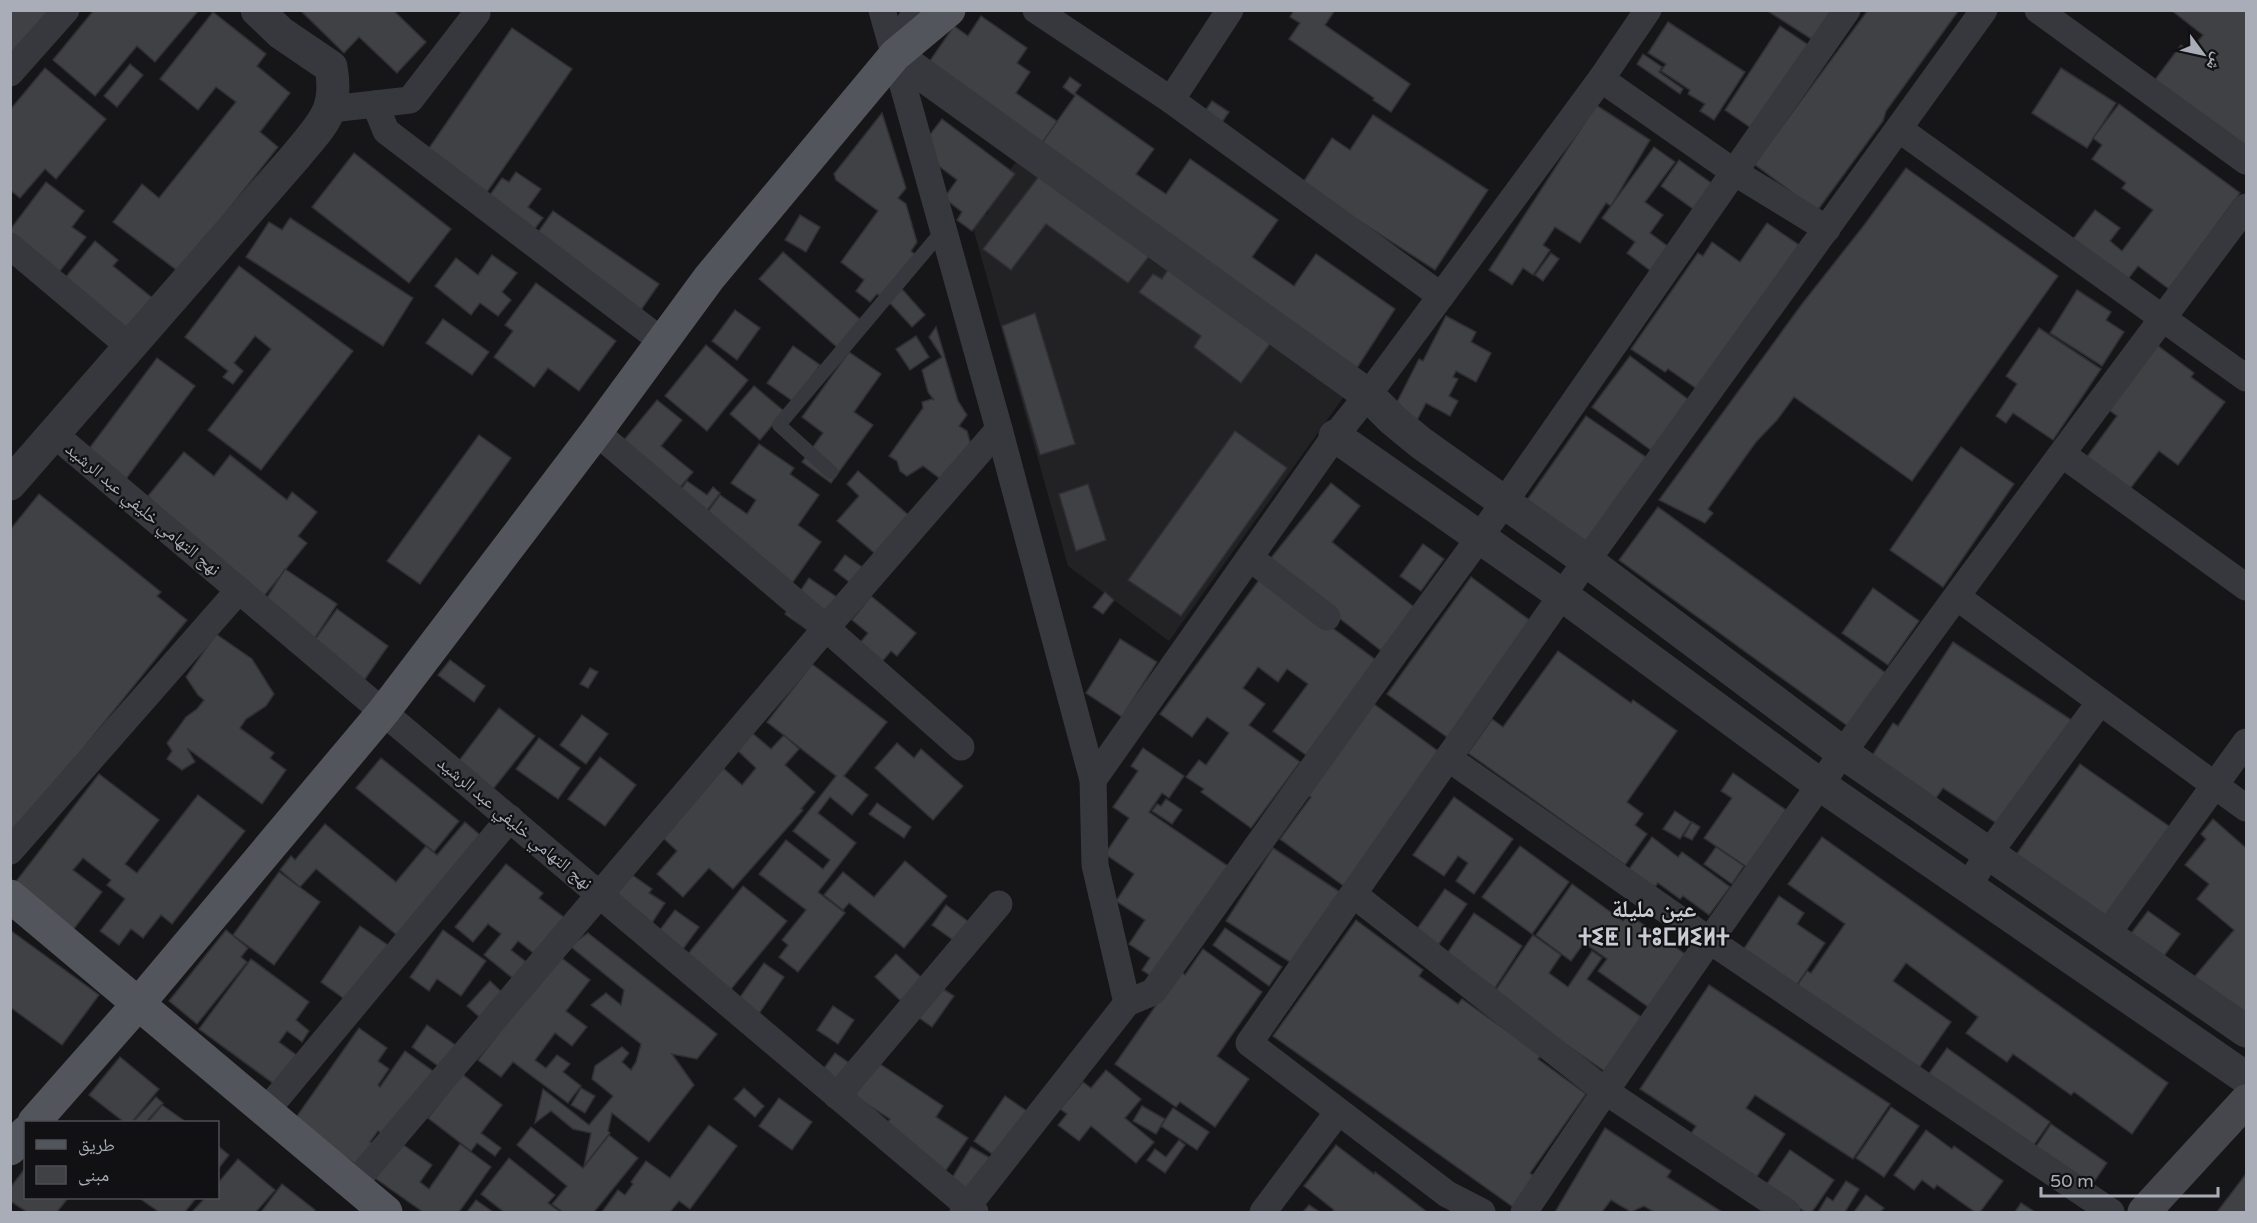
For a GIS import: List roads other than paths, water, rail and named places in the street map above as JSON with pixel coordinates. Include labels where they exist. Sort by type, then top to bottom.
[{"type":"main road","points":[[35,1121],[139,1004],[384,711],[596,432],[709,278],[895,55],[949,10]]},
{"type":"main road","points":[[10,896],[386,1212]]},
{"type":"main road","points":[[2155,1209],[2247,1101]]},
{"type":"main road","points":[[10,1149],[24,1134]]},
{"type":"street","points":[[10,73],[66,10]]},
{"type":"street","points":[[10,484],[296,156],[331,109],[334,86],[331,67],[257,10]]},
{"type":"street","points":[[331,109],[410,100],[477,13],[475,10]]},
{"type":"street","points":[[882,10],[999,429],[1093,780],[1095,865],[1127,1004]]},
{"type":"street","points":[[895,55],[920,10]]},
{"type":"street","points":[[1036,10],[1171,100],[1441,296]]},
{"type":"street","points":[[1171,100],[1230,10]]},
{"type":"street","points":[[968,1210],[1127,1004],[1153,992],[1480,537],[1847,10]]},
{"type":"street","points":[[1482,1212],[1440,1203],[1338,1112],[1249,1043],[1562,595],[1984,10]]},
{"type":"street","points":[[2038,10],[2247,161]]},
{"type":"street","points":[[1093,780],[1335,436],[1368,395],[1601,79],[1639,14]]},
{"type":"street","points":[[895,55],[1368,395],[1421,443],[1587,561],[1844,753],[2247,1030]]},
{"type":"street","points":[[1601,79],[1734,172],[1827,229]]},
{"type":"street","points":[[375,104],[386,131],[663,342]]},
{"type":"street","points":[[1899,129],[2247,378]]},
{"type":"street","points":[[1524,1212],[1708,940],[1819,784],[2247,207]]},
{"type":"street","points":[[10,246],[130,347]]},
{"type":"street","points":[[353,1185],[826,628],[999,429]]},
{"type":"street","points":[[596,432],[826,628],[961,747]]},
{"type":"street","name":"نهج التهامي خليفي عبد الرشيد","points":[[54,434],[384,711],[968,1210]]},
{"type":"street","points":[[1335,436],[1562,595],[1819,784],[2247,1078]]},
{"type":"street","points":[[2062,454],[2247,586]]},
{"type":"street","points":[[1250,558],[1327,617]]},
{"type":"street","points":[[10,851],[239,590]]},
{"type":"street","points":[[1957,597],[2247,808]]},
{"type":"street","points":[[1968,886],[1989,853],[2100,702]]},
{"type":"street","points":[[2107,934],[2247,742]]},
{"type":"street","points":[[1448,758],[1708,940],[2111,1212]]},
{"type":"street","points":[[266,1111],[510,818]]},
{"type":"street","points":[[1353,894],[1605,1091],[1787,1212]]},
{"type":"street","points":[[837,1096],[999,904]]},
{"type":"street","points":[[1263,1212],[1338,1112]]},
{"type":"lane","points":[[831,472],[779,425],[944,229]]},
{"type":"district","name":"عين مليلة ⵜⵉⵟ ⵏ ⵜⵓⵎⵍⵉⵍⵜ","points":[[1654,923]]}]
